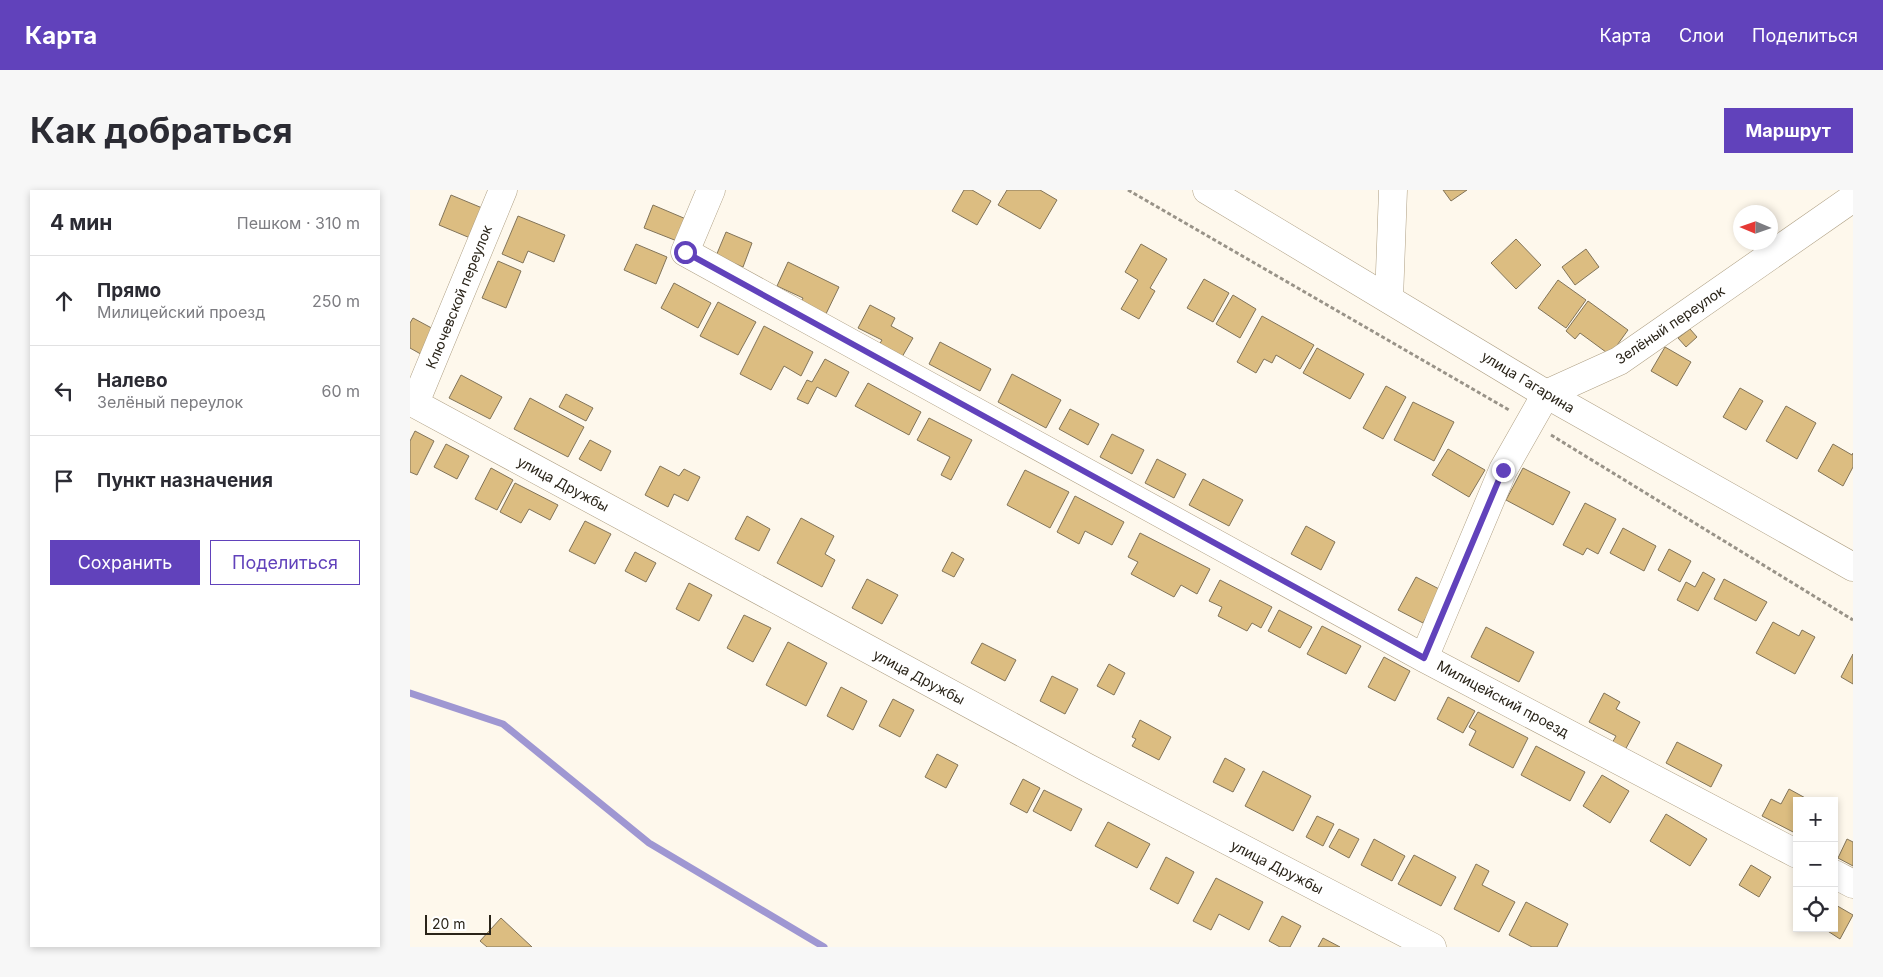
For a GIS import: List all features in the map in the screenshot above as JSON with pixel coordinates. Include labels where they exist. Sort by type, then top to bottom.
[{"type":"street","name":"Ключевской переулок","points":[[413,402],[503,190]]},
{"type":"street","name":"Милицейский проезд","points":[[711,190],[685,252],[1424,658],[1793,852]]},
{"type":"street","name":"улица Гагарина","points":[[1207,190],[1546,394],[1853,567]]},
{"type":"street","points":[[1389,299],[1393,190]]},
{"type":"street","name":"Зелёный переулок","points":[[1546,394],[1620,361],[1853,198]]},
{"type":"street","points":[[1424,658],[1503,470],[1546,394]]},
{"type":"street","name":"улица Дружбы","points":[[413,402],[1086,767],[1432,947]]},
{"type":"street","points":[[1838,876],[1853,884]]},
{"type":"path","points":[[1128,190],[1531,422],[1853,620]]},
{"type":"building","points":[[964,190],[972,190],[991,201],[977,225],[952,211]]},
{"type":"building","points":[[1007,190],[1040,190],[1057,200],[1040,229],[998,205]]},
{"type":"building","points":[[1443,190],[1467,190],[1451,201]]},
{"type":"building","points":[[451,195],[487,210],[475,240],[439,225]]},
{"type":"building","points":[[653,205],[686,219],[677,241],[644,228]]},
{"type":"building","points":[[518,216],[565,235],[554,262],[528,251],[523,263],[502,254]]},
{"type":"building","points":[[726,232],[752,243],[743,267],[716,256]]},
{"type":"building","points":[[1516,239],[1541,265],[1516,289],[1491,263]]},
{"type":"building","points":[[636,244],[667,257],[656,284],[624,270]]},
{"type":"building","points":[[1141,244],[1167,259],[1150,288],[1155,291],[1139,319],[1121,309],[1138,280],[1125,272]]},
{"type":"building","points":[[1586,249],[1599,267],[1575,285],[1562,267]]},
{"type":"building","points":[[498,261],[521,271],[506,308],[482,298]]},
{"type":"building","points":[[788,262],[839,287],[824,318],[799,306],[803,298],[777,286]]},
{"type":"building","points":[[1204,279],[1229,293],[1213,322],[1187,308]]},
{"type":"building","points":[[1558,280],[1586,300],[1566,328],[1538,308]]},
{"type":"building","points":[[674,283],[711,303],[698,328],[661,308]]},
{"type":"building","points":[[1233,295],[1256,309],[1240,338],[1216,324]]},
{"type":"building","points":[[1588,301],[1628,330],[1610,355],[1580,333],[1575,339],[1566,331]]},
{"type":"building","points":[[718,302],[756,322],[738,355],[700,336]]},
{"type":"building","points":[[870,305],[895,318],[891,326],[913,338],[902,357],[879,345],[882,340],[858,328]]},
{"type":"building","points":[[1262,316],[1314,345],[1300,369],[1276,355],[1272,363],[1264,359],[1256,373],[1237,362]]},
{"type":"building","points":[[413,318],[439,332],[426,357],[410,348],[410,323]]},
{"type":"building","points":[[764,326],[813,352],[801,376],[784,366],[771,390],[740,374]]},
{"type":"building","points":[[1690,329],[1697,337],[1686,347],[1678,338]]},
{"type":"building","points":[[940,342],[991,369],[980,391],[929,364]]},
{"type":"building","points":[[1665,347],[1691,362],[1677,386],[1651,371]]},
{"type":"building","points":[[1317,348],[1364,374],[1350,399],[1303,373]]},
{"type":"building","points":[[825,359],[849,372],[836,397],[817,387],[808,404],[797,399],[807,380],[812,382]]},
{"type":"building","points":[[1012,374],[1061,400],[1046,428],[998,402]]},
{"type":"building","points":[[461,375],[502,397],[490,419],[449,398]]},
{"type":"building","points":[[868,383],[921,412],[909,435],[855,406]]},
{"type":"building","points":[[1386,386],[1406,397],[1383,439],[1363,428]]},
{"type":"building","points":[[1740,388],[1763,401],[1746,430],[1723,417]]},
{"type":"building","points":[[566,394],[593,408],[586,421],[559,407]]},
{"type":"building","points":[[530,398],[584,427],[568,457],[514,429]]},
{"type":"building","points":[[1413,402],[1454,422],[1434,461],[1394,440]]},
{"type":"building","points":[[1786,406],[1816,423],[1797,459],[1766,441]]},
{"type":"building","points":[[1070,409],[1099,424],[1088,445],[1059,429]]},
{"type":"building","points":[[929,418],[972,440],[951,480],[941,475],[950,457],[917,440]]},
{"type":"building","points":[[415,431],[434,441],[417,475],[410,472],[410,441]]},
{"type":"building","points":[[1112,434],[1144,450],[1132,474],[1100,457]]},
{"type":"building","points":[[590,440],[611,451],[601,471],[579,459]]},
{"type":"building","points":[[446,444],[469,456],[457,479],[434,467]]},
{"type":"building","points":[[1833,444],[1852,455],[1853,453],[1853,467],[1843,486],[1818,471]]},
{"type":"building","points":[[1448,449],[1485,470],[1469,497],[1432,475]]},
{"type":"building","points":[[1157,459],[1186,474],[1174,498],[1145,483]]},
{"type":"building","points":[[660,466],[679,476],[684,469],[700,477],[688,501],[674,494],[668,507],[645,495]]},
{"type":"building","points":[[491,468],[513,480],[497,510],[475,499]]},
{"type":"building","points":[[1523,468],[1570,492],[1553,525],[1506,500]]},
{"type":"building","points":[[1025,470],[1069,492],[1050,528],[1007,505]]},
{"type":"building","points":[[1203,479],[1243,500],[1229,526],[1189,505]]},
{"type":"building","points":[[515,483],[558,505],[550,520],[529,509],[521,523],[500,512]]},
{"type":"building","points":[[1075,496],[1124,522],[1112,545],[1085,531],[1079,544],[1057,532]]},
{"type":"building","points":[[1585,503],[1616,519],[1598,554],[1587,548],[1583,555],[1563,545]]},
{"type":"building","points":[[747,516],[770,529],[759,551],[735,539]]},
{"type":"building","points":[[801,518],[834,536],[825,554],[835,560],[822,587],[777,563]]},
{"type":"building","points":[[585,521],[611,534],[595,564],[569,551]]},
{"type":"building","points":[[1306,526],[1335,542],[1321,570],[1291,554]]},
{"type":"building","points":[[1623,528],[1656,546],[1644,571],[1610,553]]},
{"type":"building","points":[[1140,533],[1210,569],[1197,594],[1181,585],[1174,597],[1131,574],[1138,562],[1128,557]]},
{"type":"building","points":[[1669,549],[1691,561],[1680,582],[1658,570]]},
{"type":"building","points":[[635,552],[656,563],[646,582],[625,571]]},
{"type":"building","points":[[952,552],[964,559],[954,577],[942,571]]},
{"type":"building","points":[[1703,572],[1715,579],[1698,611],[1677,600],[1686,582],[1695,587]]},
{"type":"building","points":[[1416,577],[1441,590],[1423,623],[1398,610]]},
{"type":"building","points":[[867,579],[898,595],[882,624],[852,608]]},
{"type":"building","points":[[1724,579],[1767,602],[1756,621],[1714,599]]},
{"type":"building","points":[[1220,580],[1272,607],[1261,628],[1252,623],[1247,631],[1218,616],[1222,607],[1209,601]]},
{"type":"building","points":[[689,583],[712,595],[699,621],[676,609]]},
{"type":"building","points":[[1279,610],[1312,627],[1300,648],[1268,631]]},
{"type":"building","points":[[744,615],[771,628],[753,662],[727,648]]},
{"type":"building","points":[[1773,622],[1799,636],[1802,630],[1815,637],[1795,674],[1756,653]]},
{"type":"building","points":[[1322,626],[1361,646],[1346,674],[1307,654]]},
{"type":"building","points":[[1486,627],[1534,652],[1519,682],[1471,657]]},
{"type":"building","points":[[788,642],[827,663],[806,706],[766,685]]},
{"type":"building","points":[[982,643],[1016,660],[1005,681],[971,663]]},
{"type":"building","points":[[1853,654],[1853,684],[1841,677]]},
{"type":"building","points":[[1384,657],[1410,671],[1395,701],[1368,687]]},
{"type":"building","points":[[1109,664],[1125,673],[1114,695],[1097,686]]},
{"type":"building","points":[[1052,676],[1078,689],[1065,714],[1040,701]]},
{"type":"building","points":[[841,687],[867,701],[853,730],[827,716]]},
{"type":"building","points":[[1604,693],[1620,702],[1616,709],[1640,722],[1624,752],[1611,745],[1616,736],[1589,722]]},
{"type":"building","points":[[1448,697],[1475,711],[1463,733],[1437,719]]},
{"type":"building","points":[[893,699],[914,710],[900,737],[879,726]]},
{"type":"building","points":[[1478,712],[1528,738],[1513,768],[1469,745],[1476,731],[1469,727]]},
{"type":"building","points":[[1140,720],[1171,737],[1159,760],[1132,746],[1136,739],[1132,737]]},
{"type":"building","points":[[1677,742],[1722,765],[1711,787],[1666,763]]},
{"type":"building","points":[[1536,746],[1585,772],[1570,801],[1521,775]]},
{"type":"building","points":[[937,754],[958,765],[946,788],[925,777]]},
{"type":"building","points":[[1225,758],[1245,769],[1233,792],[1213,782]]},
{"type":"building","points":[[1263,771],[1311,796],[1293,831],[1245,806]]},
{"type":"building","points":[[1602,775],[1629,791],[1610,823],[1583,806]]},
{"type":"building","points":[[1023,779],[1040,788],[1027,813],[1010,804]]},
{"type":"building","points":[[1789,789],[1804,797],[1793,797],[1793,832],[1762,816],[1771,799],[1781,804]]},
{"type":"building","points":[[1044,790],[1082,809],[1071,831],[1033,811]]},
{"type":"building","points":[[1666,814],[1707,839],[1690,866],[1650,841]]},
{"type":"building","points":[[1317,816],[1334,824],[1323,846],[1306,837]]},
{"type":"building","points":[[1108,822],[1150,844],[1137,868],[1095,846]]},
{"type":"building","points":[[1339,829],[1359,839],[1349,858],[1329,847]]},
{"type":"building","points":[[1374,839],[1405,856],[1392,881],[1361,865]]},
{"type":"building","points":[[1847,839],[1853,842],[1853,866],[1838,858]]},
{"type":"building","points":[[1414,855],[1456,877],[1441,906],[1398,884]]},
{"type":"building","points":[[1166,857],[1194,872],[1178,904],[1150,889]]},
{"type":"building","points":[[1476,864],[1489,871],[1482,885],[1515,902],[1499,932],[1454,909]]},
{"type":"building","points":[[1751,865],[1771,877],[1759,897],[1739,885]]},
{"type":"building","points":[[1216,878],[1263,902],[1249,930],[1219,914],[1211,930],[1193,921]]},
{"type":"building","points":[[1526,902],[1568,924],[1557,947],[1532,947],[1509,935]]},
{"type":"building","points":[[1838,906],[1853,915],[1840,939],[1829,932],[1838,932]]},
{"type":"building","points":[[1282,916],[1301,926],[1290,947],[1280,947],[1269,941]]},
{"type":"building","points":[[501,918],[532,947],[487,947],[480,941]]},
{"type":"building","points":[[1323,938],[1340,947],[1318,947]]},
{"type":"waterway","points":[[410,693],[503,724],[649,843],[824,947]]},
{"type":"route","points":[[685,252],[1424,658],[1503,470]]}]
